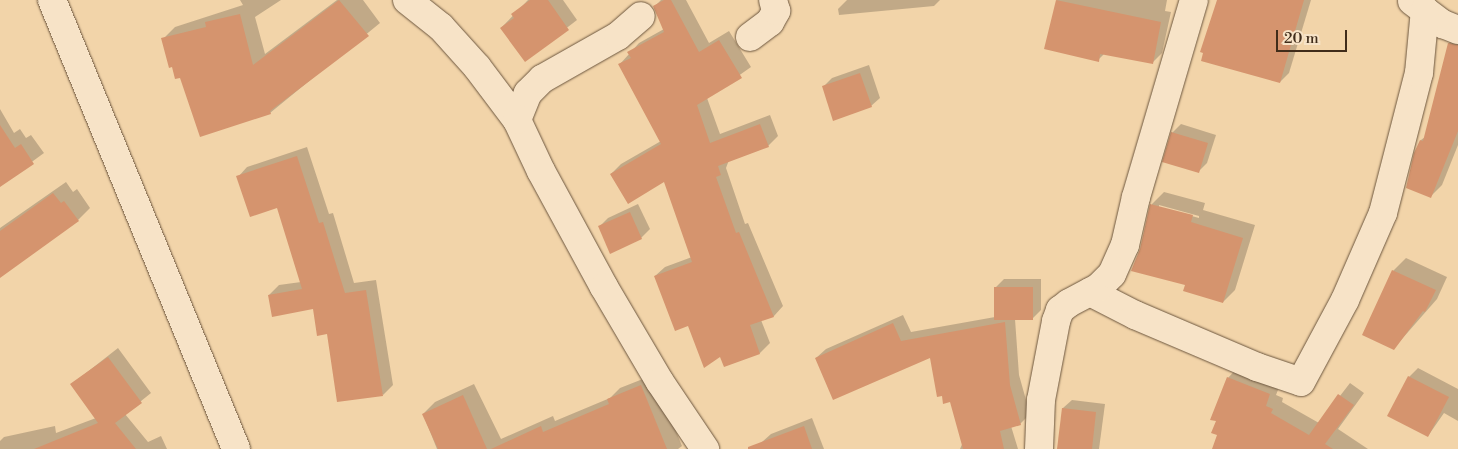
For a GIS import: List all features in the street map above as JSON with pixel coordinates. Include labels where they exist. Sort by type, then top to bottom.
[{"type":"street","points":[[52,0],[236,449]]},
{"type":"street","points":[[408,0],[441,27],[477,67],[517,120],[604,287],[660,382],[705,449]]},
{"type":"street","points":[[750,37],[770,22],[776,11],[773,0]]},
{"type":"street","points":[[1040,449],[1041,400],[1056,321],[1060,310],[1069,302],[1090,292],[1112,274],[1125,245],[1136,197],[1194,0]]},
{"type":"street","points":[[1090,292],[1135,315],[1256,367],[1301,382],[1345,300],[1383,213],[1419,74],[1418,5]]},
{"type":"street","points":[[1418,5],[1443,24],[1458,30]]},
{"type":"street","points":[[517,120],[528,93],[542,79],[618,36],[641,16]]},
{"type":"building","points":[[339,0],[369,36],[270,111],[271,114],[200,137],[180,78],[175,79],[172,67],[169,68],[161,38],[206,27],[205,22],[240,14],[253,65]]},
{"type":"building","points":[[530,0],[548,0],[569,30],[525,62],[500,28],[514,18],[511,14]]},
{"type":"building","points":[[664,0],[671,0],[699,52],[719,40],[742,78],[697,105],[710,143],[760,124],[769,147],[718,166],[721,175],[716,177],[736,233],[739,232],[774,317],[750,325],[760,354],[724,367],[720,357],[704,368],[688,326],[675,331],[654,276],[692,262],[664,182],[628,204],[610,174],[661,144],[618,64],[631,58],[627,52],[664,32],[653,6]]},
{"type":"building","points":[[1056,0],[1161,22],[1153,64],[1100,54],[1099,62],[1044,49]]},
{"type":"building","points":[[1217,0],[1304,0],[1280,83],[1201,61],[1203,53],[1200,52]]},
{"type":"building","points":[[1448,43],[1458,45],[1458,131],[1431,198],[1406,188],[1414,153],[1420,140],[1423,141]]},
{"type":"building","points":[[860,73],[872,107],[833,121],[822,86]]},
{"type":"building","points":[[0,125],[15,148],[21,144],[34,164],[0,187]]},
{"type":"building","points":[[1171,132],[1208,143],[1199,173],[1162,162]]},
{"type":"building","points":[[297,156],[319,223],[323,222],[345,293],[366,290],[383,396],[337,402],[327,334],[317,336],[313,309],[272,317],[268,295],[302,289],[277,208],[250,217],[236,176]]},
{"type":"building","points":[[53,193],[61,203],[64,201],[79,221],[0,278],[0,231]]},
{"type":"building","points":[[1150,204],[1193,215],[1191,222],[1243,238],[1223,303],[1183,291],[1185,285],[1131,271],[1140,249]]},
{"type":"building","points":[[630,212],[642,239],[610,254],[598,226]]},
{"type":"building","points":[[1392,270],[1436,290],[1425,312],[1423,311],[1394,350],[1362,335]]},
{"type":"building","points":[[994,287],[1033,287],[1033,320],[994,320]]},
{"type":"building","points":[[1005,322],[1010,385],[1021,425],[1000,431],[1004,449],[963,449],[950,402],[943,404],[942,396],[937,397],[930,358],[833,400],[815,358],[893,323],[901,341]]},
{"type":"building","points":[[108,357],[142,403],[115,423],[136,449],[34,449],[98,423],[70,384]]},
{"type":"building","points":[[1408,376],[1449,397],[1428,437],[1387,416]]},
{"type":"building","points":[[1227,377],[1270,394],[1266,406],[1273,409],[1271,413],[1309,435],[1338,394],[1354,405],[1325,444],[1333,449],[1212,449],[1217,435],[1211,433],[1216,421],[1210,420]]},
{"type":"building","points":[[641,385],[667,449],[491,449],[541,426],[543,432],[609,404],[607,399]]},
{"type":"building","points":[[463,395],[487,449],[438,449],[422,414]]},
{"type":"building","points":[[1062,408],[1096,412],[1092,449],[1057,449]]},
{"type":"building","points":[[804,426],[812,449],[748,449],[748,447]]}]
